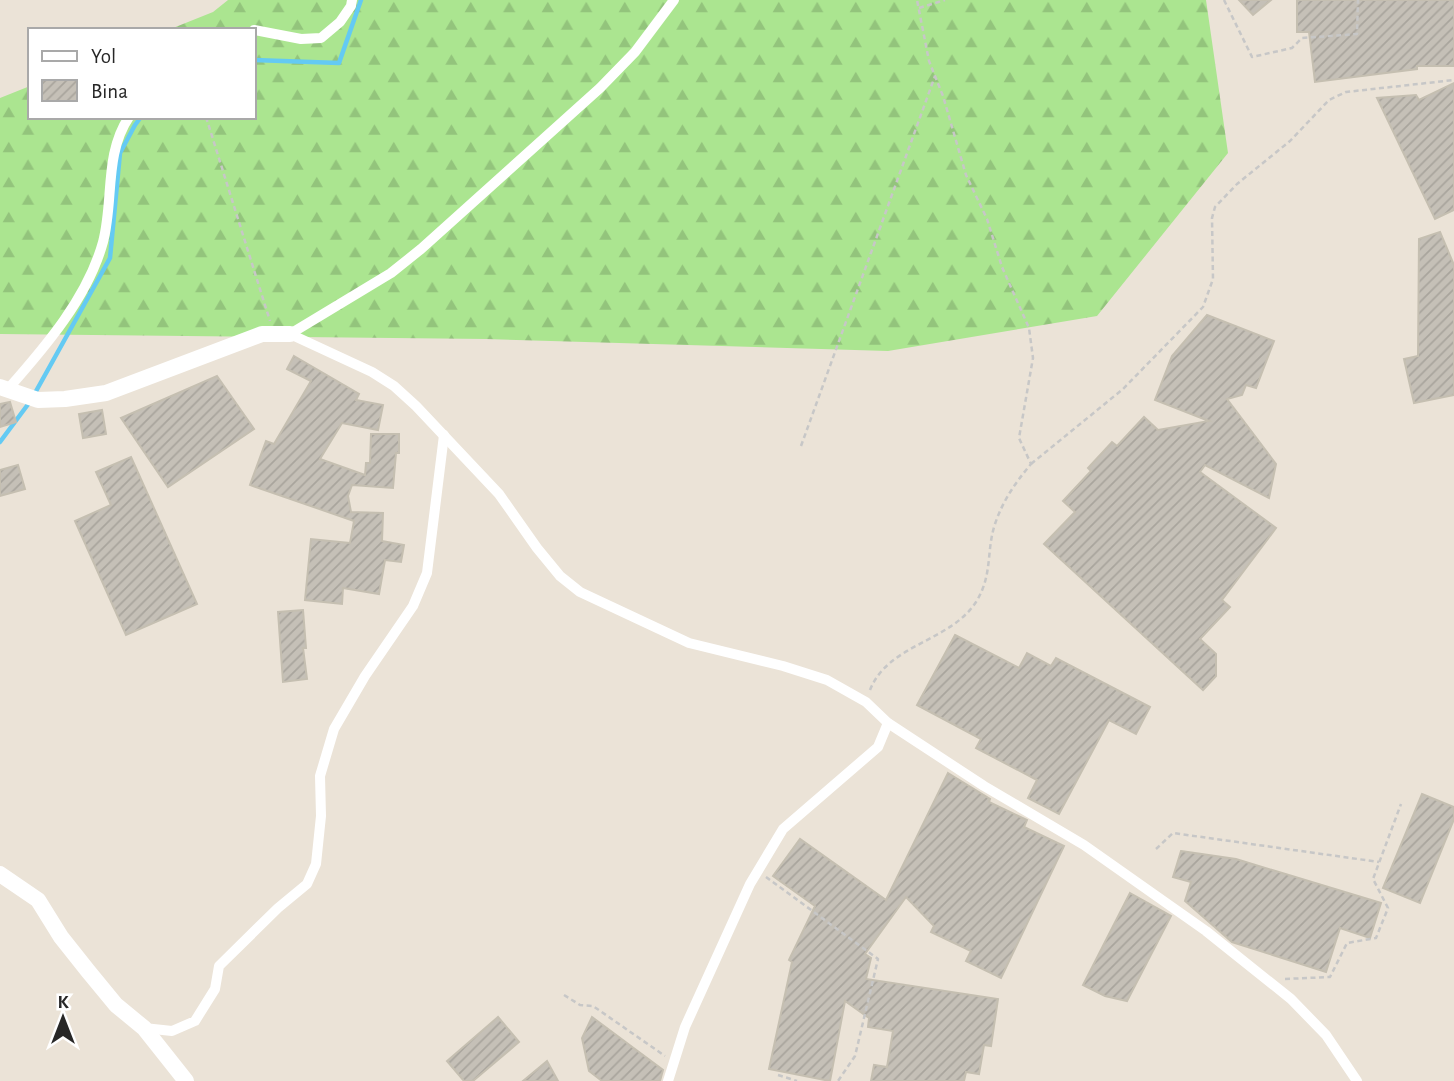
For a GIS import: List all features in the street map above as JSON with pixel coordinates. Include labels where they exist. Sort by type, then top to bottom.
[{"type":"street","points":[[256,30],[301,39],[321,38],[340,22],[352,0]]},
{"type":"street","points":[[282,334],[391,273],[421,249],[600,89],[635,52],[674,0]]},
{"type":"street","points":[[128,119],[122,129],[112,163],[104,239],[94,270],[55,332],[4,388],[38,400],[106,393],[261,334],[282,334],[372,372],[394,386],[444,435],[499,494],[560,576],[580,592],[689,643],[783,666],[827,680],[866,702],[888,723],[984,786],[1084,845],[1206,931],[1276,987],[1326,1035],[1356,1080]]},
{"type":"street","points":[[144,1028],[172,1031],[195,1021],[215,989],[219,966],[278,908],[307,884],[316,864],[321,816],[320,776],[334,729],[365,676],[413,606],[427,573],[444,435]]},
{"type":"street","points":[[667,1081],[685,1027],[758,871],[783,829],[878,747],[888,723]]},
{"type":"street","points":[[0,874],[38,900],[61,937],[102,988],[116,1005],[144,1028],[186,1081]]},
{"type":"path","points":[[917,0],[929,61],[966,175],[987,219],[1002,267],[1029,328],[1033,358],[1019,438],[1031,464]]},
{"type":"path","points":[[919,8],[946,0]]},
{"type":"path","points":[[1224,0],[1252,57],[1292,48],[1302,38],[1357,34],[1358,0]]},
{"type":"path","points":[[801,446],[935,76]]},
{"type":"path","points":[[866,702],[875,679],[904,651],[941,634],[976,603],[988,576],[995,525],[1010,490],[1031,464],[1123,388],[1203,307],[1213,279],[1215,207],[1237,184],[1290,141],[1329,100],[1346,92],[1454,80]]},
{"type":"path","points":[[207,119],[282,334]]},
{"type":"path","points":[[1276,987],[1281,979],[1331,978],[1347,943],[1376,937],[1388,908],[1373,879],[1401,804]]},
{"type":"path","points":[[1156,849],[1172,834],[1379,862]]},
{"type":"path","points":[[758,871],[878,959],[855,1056],[838,1081]]},
{"type":"path","points":[[564,995],[580,1005],[593,1006],[674,1062]]},
{"type":"path","points":[[778,1076],[797,1081]]},
{"type":"green space","points":[[228,0],[1206,0],[1228,153],[1097,316],[888,351],[486,339],[0,334],[0,98],[28,87],[28,119],[256,119],[256,28],[173,28],[213,12]]},
{"type":"building","points":[[1239,0],[1271,0],[1253,15]]},
{"type":"building","points":[[1297,0],[1454,0],[1454,66],[1417,66],[1417,69],[1315,82],[1309,32],[1297,32]]},
{"type":"building","points":[[1454,83],[1454,210],[1435,219],[1377,98],[1416,95],[1419,100]]},
{"type":"building","points":[[1440,232],[1454,265],[1454,395],[1414,403],[1404,359],[1418,356],[1419,239]]},
{"type":"building","points":[[1207,315],[1274,341],[1256,388],[1246,385],[1242,395],[1227,399],[1276,464],[1269,498],[1205,465],[1200,472],[1276,528],[1222,600],[1230,607],[1200,639],[1216,654],[1216,676],[1203,690],[1044,544],[1075,512],[1063,501],[1091,471],[1088,468],[1112,442],[1117,446],[1144,417],[1158,430],[1209,421],[1155,400],[1172,356]]},
{"type":"building","points":[[294,356],[359,394],[356,400],[383,405],[378,430],[342,423],[320,459],[365,475],[366,463],[370,463],[371,434],[399,434],[393,488],[352,485],[348,496],[351,512],[383,513],[382,541],[404,545],[401,562],[385,560],[379,594],[343,588],[342,604],[305,600],[311,539],[350,543],[354,521],[250,485],[266,441],[274,444],[311,381],[287,369]]},
{"type":"building","points":[[217,376],[254,429],[168,487],[121,418]]},
{"type":"building","points":[[10,402],[16,422],[0,427],[0,404]]},
{"type":"building","points":[[102,410],[106,434],[83,438],[79,414]]},
{"type":"building","points":[[131,457],[197,604],[126,635],[75,521],[111,505],[96,472]]},
{"type":"building","points":[[18,465],[25,489],[0,496],[0,470]]},
{"type":"building","points":[[303,610],[306,648],[303,648],[307,679],[283,682],[278,612]]},
{"type":"building","points":[[955,635],[1019,668],[1027,653],[1051,666],[1056,658],[1150,707],[1136,734],[1109,720],[1059,814],[1028,798],[1037,780],[976,748],[981,739],[917,705]]},
{"type":"building","points":[[948,773],[990,799],[989,802],[1027,820],[1024,827],[1064,846],[1001,978],[966,961],[971,951],[931,932],[934,926],[906,897],[865,954],[871,958],[866,979],[998,999],[991,1046],[984,1045],[979,1074],[966,1072],[964,1081],[871,1081],[874,1065],[887,1067],[893,1031],[868,1027],[869,1018],[845,1001],[830,1081],[769,1069],[792,962],[789,960],[815,906],[773,876],[800,839],[886,900]]},
{"type":"building","points":[[1422,794],[1454,807],[1454,819],[1420,903],[1383,888]]},
{"type":"building","points":[[1181,851],[1236,859],[1381,903],[1370,938],[1340,928],[1326,972],[1232,942],[1185,901],[1191,882],[1173,877]]},
{"type":"building","points":[[1130,893],[1171,916],[1127,1001],[1105,996],[1083,985]]},
{"type":"building","points":[[498,1017],[519,1042],[473,1081],[464,1081],[447,1061]]},
{"type":"building","points":[[592,1017],[663,1070],[660,1081],[602,1081],[589,1071],[582,1038]]},
{"type":"building","points":[[547,1061],[558,1081],[523,1081]]},
{"type":"waterway","points":[[256,60],[339,63],[361,0]]},
{"type":"waterway","points":[[35,393],[110,258],[120,153],[140,119]]},
{"type":"waterway","points":[[0,442],[29,403]]}]
